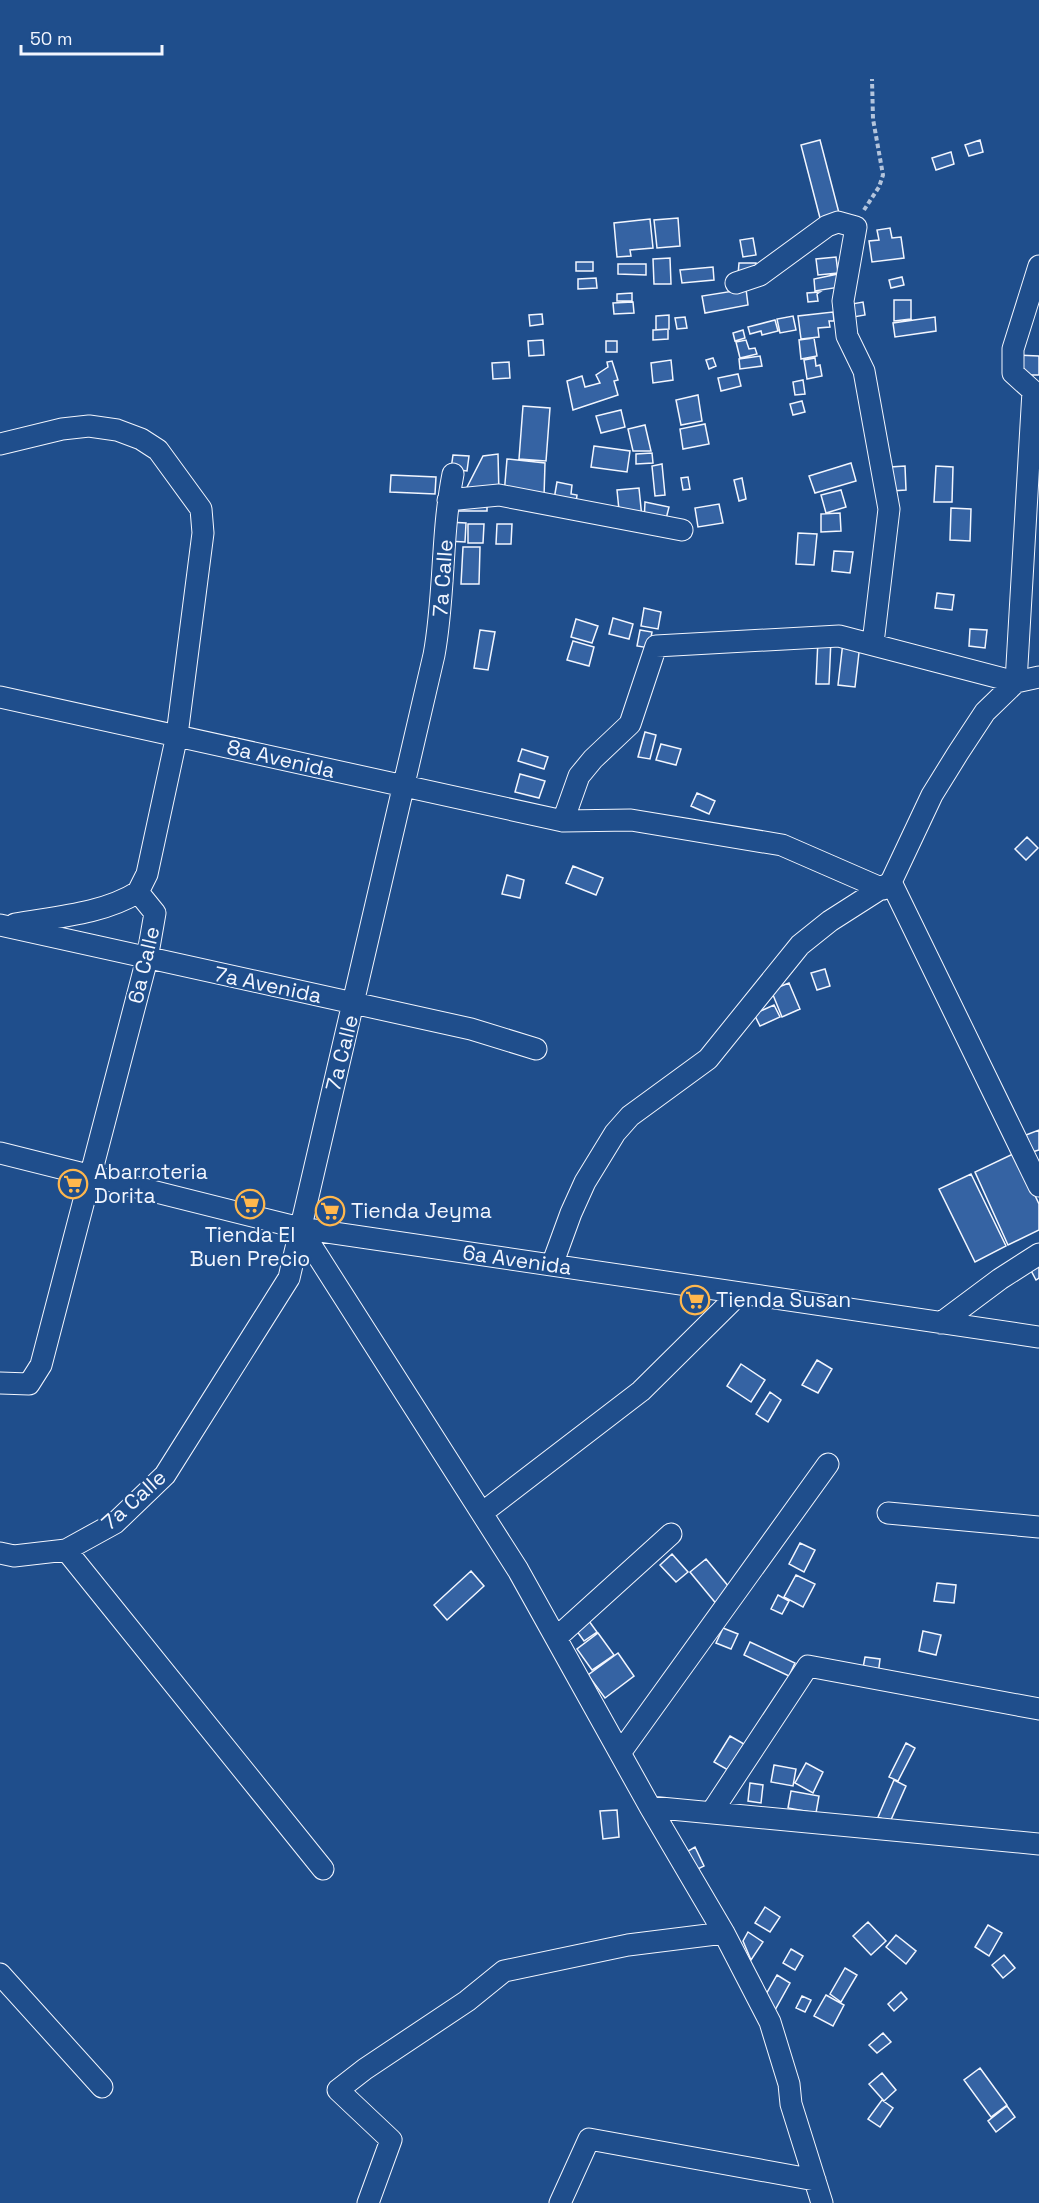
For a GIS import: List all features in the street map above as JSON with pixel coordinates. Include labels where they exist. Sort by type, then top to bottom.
[{"type":"street","points":[[736,283],[760,275],[827,226],[838,222],[856,227],[843,301],[847,336],[864,371],[890,509],[873,643]]},
{"type":"street","points":[[552,1265],[585,1182],[623,1124],[708,1059],[800,945],[830,921],[887,886],[932,795],[958,753],[985,712],[1016,682],[1033,391],[1013,373],[1013,349],[1039,266]]},
{"type":"street","points":[[0,444],[62,429],[89,426],[117,430],[141,439],[158,450],[201,509],[203,533],[177,735],[147,874],[138,892],[123,902],[106,907],[2,926]]},
{"type":"street","name":"7a Calle","points":[[66,1550],[115,1523],[165,1475],[289,1278],[440,625],[448,500],[453,474]]},
{"type":"street","points":[[448,500],[499,495],[682,530]]},
{"type":"street","points":[[563,821],[579,776],[592,759],[630,724],[656,646],[839,636],[1016,682],[1039,677]]},
{"type":"street","name":"8a Avenida","points":[[0,697],[563,821],[632,820],[782,845],[887,886]]},
{"type":"street","points":[[887,886],[1039,1186]]},
{"type":"street","name":"6a Calle","points":[[0,1383],[29,1384],[41,1365],[147,959],[155,913],[138,892]]},
{"type":"street","name":"7a Avenida","points":[[2,926],[471,1029],[536,1049]]},
{"type":"street","name":"6a Avenida","points":[[0,1153],[300,1228],[1039,1337]]},
{"type":"street","points":[[300,1228],[482,1513],[724,1933],[770,2022],[789,2084],[791,2104],[822,2203]]},
{"type":"street","points":[[941,1323],[1000,1279],[1039,1254]]},
{"type":"street","points":[[482,1513],[641,1391],[740,1293]]},
{"type":"street","points":[[620,1753],[828,1464]]},
{"type":"street","points":[[888,1513],[1039,1527]]},
{"type":"street","points":[[556,1638],[671,1534]]},
{"type":"street","points":[[0,1553],[14,1556],[66,1550],[323,1869]]},
{"type":"street","points":[[711,1813],[808,1666],[1039,1709]]},
{"type":"street","points":[[650,1807],[1039,1844]]},
{"type":"street","points":[[368,2203],[391,2140],[338,2090],[365,2069],[467,2001],[504,1971],[628,1945],[724,1933]]},
{"type":"street","points":[[0,1974],[102,2087]]},
{"type":"street","points":[[560,2203],[589,2139],[815,2180]]},
{"type":"path","points":[[856,227],[868,201],[879,187],[883,175],[873,119],[872,79]]},
{"type":"building","points":[[820,140],[839,213],[820,218],[801,145]]},
{"type":"building","points":[[980,140],[983,152],[969,156],[965,145]]},
{"type":"building","points":[[951,152],[954,164],[936,170],[932,158]]},
{"type":"building","points":[[678,218],[680,246],[657,248],[654,220]]},
{"type":"building","points":[[650,219],[653,248],[630,250],[631,256],[617,257],[614,223]]},
{"type":"building","points":[[890,228],[892,238],[901,237],[904,258],[872,262],[869,241],[879,240],[877,230]]},
{"type":"building","points":[[753,238],[756,255],[743,257],[740,240]]},
{"type":"building","points":[[836,257],[838,273],[818,275],[816,259]]},
{"type":"building","points":[[670,258],[671,284],[654,284],[653,259]]},
{"type":"building","points":[[576,262],[593,262],[593,271],[576,271]]},
{"type":"building","points":[[739,263],[756,263],[755,275],[738,275]]},
{"type":"building","points":[[618,264],[646,264],[646,275],[618,274]]},
{"type":"building","points":[[713,267],[714,280],[682,283],[680,270]]},
{"type":"building","points":[[838,274],[840,287],[815,291],[814,279]]},
{"type":"building","points":[[902,277],[904,285],[891,288],[889,280]]},
{"type":"building","points":[[596,278],[597,288],[578,289],[578,279]]},
{"type":"building","points":[[746,289],[748,305],[705,313],[702,296]]},
{"type":"building","points":[[820,292],[817,294],[818,301],[808,302],[807,293]]},
{"type":"building","points":[[632,293],[632,301],[617,301],[617,294]]},
{"type":"building","points":[[894,300],[911,300],[911,319],[894,321]]},
{"type":"building","points":[[633,302],[634,313],[614,314],[613,303]]},
{"type":"building","points":[[863,302],[865,315],[848,318],[846,305]]},
{"type":"building","points":[[833,312],[834,321],[829,321],[830,327],[818,328],[819,337],[801,339],[798,316]]},
{"type":"building","points":[[542,314],[543,324],[530,326],[529,315]]},
{"type":"building","points":[[669,315],[669,329],[656,330],[656,316]]},
{"type":"building","points":[[793,316],[796,330],[780,333],[777,319]]},
{"type":"building","points":[[685,317],[687,328],[677,329],[675,318]]},
{"type":"building","points":[[935,317],[936,331],[895,337],[893,323]]},
{"type":"building","points":[[775,320],[778,331],[762,335],[761,331],[750,334],[748,327]]},
{"type":"building","points":[[668,329],[668,339],[653,340],[653,330]]},
{"type":"building","points":[[743,330],[745,338],[735,341],[733,333]]},
{"type":"building","points":[[814,338],[817,356],[801,359],[799,340]]},
{"type":"building","points":[[543,340],[544,355],[529,356],[528,341]]},
{"type":"building","points":[[746,340],[749,349],[755,348],[757,354],[740,358],[736,342]]},
{"type":"building","points":[[606,341],[617,341],[617,352],[606,352]]},
{"type":"building","points":[[1016,355],[1039,356],[1039,375],[1024,375],[1015,369]]},
{"type":"building","points":[[760,356],[762,366],[740,369],[739,359]]},
{"type":"building","points":[[713,358],[716,366],[709,369],[706,360]]},
{"type":"building","points":[[815,358],[816,366],[820,365],[822,376],[807,379],[804,360]]},
{"type":"building","points":[[671,360],[673,380],[653,383],[651,363]]},
{"type":"building","points":[[612,361],[618,380],[614,381],[618,395],[573,410],[567,381],[582,376],[585,387],[600,383],[596,375],[608,367],[607,362]]},
{"type":"building","points":[[509,362],[510,378],[493,379],[492,363]]},
{"type":"building","points":[[738,374],[741,386],[721,391],[718,378]]},
{"type":"building","points":[[803,380],[805,394],[795,395],[793,382]]},
{"type":"building","points":[[698,395],[702,421],[681,425],[676,400]]},
{"type":"building","points":[[802,401],[805,412],[793,415],[790,404]]},
{"type":"building","points":[[523,406],[550,408],[546,461],[519,459]]},
{"type":"building","points":[[621,410],[625,427],[601,433],[596,416]]},
{"type":"building","points":[[705,424],[709,444],[683,449],[680,429]]},
{"type":"building","points":[[645,425],[651,451],[633,451],[628,429]]},
{"type":"building","points":[[594,446],[630,451],[627,472],[591,467]]},
{"type":"building","points":[[652,453],[653,463],[636,464],[636,454]]},
{"type":"building","points":[[498,454],[499,495],[463,495],[483,456]]},
{"type":"building","points":[[453,455],[469,456],[467,471],[451,469]]},
{"type":"building","points":[[507,459],[545,463],[544,497],[504,495]]},
{"type":"building","points":[[851,463],[856,481],[815,493],[809,476]]},
{"type":"building","points":[[662,464],[665,495],[655,496],[652,466]]},
{"type":"building","points":[[905,466],[906,490],[891,491],[890,467]]},
{"type":"building","points":[[936,466],[953,467],[952,502],[934,502]]},
{"type":"building","points":[[391,475],[436,477],[435,494],[390,492]]},
{"type":"building","points":[[688,477],[690,489],[683,490],[681,478]]},
{"type":"building","points":[[742,478],[746,499],[739,501],[734,480]]},
{"type":"building","points":[[557,482],[572,485],[571,494],[577,495],[575,509],[553,505]]},
{"type":"building","points":[[639,488],[642,518],[620,520],[617,490]]},
{"type":"building","points":[[841,490],[846,507],[826,513],[821,495]]},
{"type":"building","points":[[487,501],[487,511],[451,511]]},
{"type":"building","points":[[645,502],[669,507],[664,527],[644,523]]},
{"type":"building","points":[[719,504],[723,523],[698,527],[695,508]]},
{"type":"building","points":[[951,508],[971,509],[970,541],[950,540]]},
{"type":"building","points":[[840,513],[841,531],[821,532],[821,514]]},
{"type":"building","points":[[448,522],[466,523],[465,542],[447,541]]},
{"type":"building","points":[[468,524],[484,524],[483,543],[468,543]]},
{"type":"building","points":[[497,524],[512,524],[511,544],[496,544]]},
{"type":"building","points":[[798,533],[817,534],[814,565],[796,564]]},
{"type":"building","points":[[463,547],[480,547],[479,584],[461,584]]},
{"type":"building","points":[[834,551],[853,552],[850,573],[832,571]]},
{"type":"building","points":[[937,593],[954,595],[952,610],[935,608]]},
{"type":"building","points":[[644,608],[661,612],[658,629],[641,626]]},
{"type":"building","points":[[613,618],[633,624],[629,639],[609,634]]},
{"type":"building","points":[[576,619],[598,626],[592,643],[571,637]]},
{"type":"building","points":[[970,629],[987,630],[985,648],[969,646]]},
{"type":"building","points":[[480,630],[495,632],[488,670],[474,668]]},
{"type":"building","points":[[640,630],[652,632],[649,648],[637,646]]},
{"type":"building","points":[[818,639],[831,639],[829,684],[816,684]]},
{"type":"building","points":[[573,641],[594,647],[589,666],[567,660]]},
{"type":"building","points":[[843,642],[860,644],[855,687],[838,685]]},
{"type":"building","points":[[645,732],[656,735],[650,759],[638,757]]},
{"type":"building","points":[[661,744],[681,749],[676,765],[656,760]]},
{"type":"building","points":[[522,749],[548,757],[544,769],[518,761]]},
{"type":"building","points":[[520,774],[545,781],[539,798],[515,792]]},
{"type":"building","points":[[697,793],[715,801],[709,814],[691,806]]},
{"type":"building","points":[[1027,837],[1038,848],[1026,860],[1015,849]]},
{"type":"building","points":[[573,866],[603,878],[596,895],[566,883]]},
{"type":"building","points":[[507,875],[524,880],[520,898],[502,894]]},
{"type":"building","points":[[825,969],[830,986],[817,990],[811,973]]},
{"type":"building","points":[[789,983],[800,1009],[782,1017],[771,990]]},
{"type":"building","points":[[774,1005],[780,1017],[760,1026],[754,1014]]},
{"type":"building","points":[[1039,1130],[1039,1150],[1032,1152],[1026,1135]]},
{"type":"building","points":[[1015,1153],[1039,1204],[1039,1230],[1008,1245],[975,1172]]},
{"type":"building","points":[[971,1174],[1006,1246],[975,1262],[939,1189]]},
{"type":"building","points":[[1039,1256],[1039,1278],[1036,1280],[1027,1263]]},
{"type":"building","points":[[817,1360],[832,1369],[818,1393],[802,1385]]},
{"type":"building","points":[[741,1364],[765,1380],[751,1402],[727,1386]]},
{"type":"building","points":[[770,1392],[781,1400],[768,1422],[756,1414]]},
{"type":"building","points":[[800,1543],[815,1550],[804,1572],[789,1564]]},
{"type":"building","points":[[672,1554],[688,1572],[676,1582],[660,1565]]},
{"type":"building","points":[[706,1559],[734,1593],[718,1606],[690,1572]]},
{"type":"building","points":[[471,1571],[484,1586],[447,1620],[434,1605]]},
{"type":"building","points":[[796,1575],[815,1584],[803,1607],[784,1597]]},
{"type":"building","points":[[937,1583],[956,1585],[954,1603],[934,1601]]},
{"type":"building","points":[[778,1595],[789,1601],[782,1614],[771,1609]]},
{"type":"building","points":[[589,1621],[597,1632],[584,1641],[576,1630]]},
{"type":"building","points":[[723,1628],[738,1634],[731,1649],[716,1643]]},
{"type":"building","points":[[923,1631],[941,1635],[936,1655],[919,1651]]},
{"type":"building","points":[[598,1633],[614,1655],[592,1670],[577,1649]]},
{"type":"building","points":[[750,1642],[795,1663],[789,1676],[744,1655]]},
{"type":"building","points":[[618,1653],[634,1676],[605,1698],[588,1675]]},
{"type":"building","points":[[865,1657],[880,1659],[878,1675],[862,1673]]},
{"type":"building","points":[[730,1736],[744,1744],[728,1770],[714,1762]]},
{"type":"building","points":[[906,1743],[915,1748],[898,1781],[889,1777]]},
{"type":"building","points":[[806,1763],[823,1772],[813,1793],[795,1783]]},
{"type":"building","points":[[774,1765],[796,1769],[793,1786],[771,1782]]},
{"type":"building","points":[[894,1780],[906,1786],[890,1822],[878,1817]]},
{"type":"building","points":[[750,1783],[763,1785],[761,1803],[748,1801]]},
{"type":"building","points":[[791,1791],[819,1796],[816,1813],[788,1808]]},
{"type":"building","points":[[617,1810],[619,1837],[603,1839],[600,1811]]},
{"type":"building","points":[[695,1847],[704,1866],[692,1872],[683,1854]]},
{"type":"building","points":[[765,1907],[780,1917],[770,1932],[755,1923]]},
{"type":"building","points":[[868,1922],[886,1941],[871,1955],[853,1936]]},
{"type":"building","points":[[988,1925],[1002,1933],[989,1956],[975,1947]]},
{"type":"building","points":[[748,1932],[763,1942],[751,1960],[743,1941]]},
{"type":"building","points":[[896,1935],[916,1951],[906,1964],[886,1947]]},
{"type":"building","points":[[791,1949],[803,1956],[795,1970],[783,1963]]},
{"type":"building","points":[[1004,1955],[1015,1968],[1003,1978],[992,1965]]},
{"type":"building","points":[[845,1968],[857,1975],[841,2002],[830,1994]]},
{"type":"building","points":[[777,1975],[790,1983],[775,2010],[761,2003]]},
{"type":"building","points":[[901,1992],[907,1999],[894,2011],[888,2004]]},
{"type":"building","points":[[826,1995],[844,2005],[833,2026],[814,2016]]},
{"type":"building","points":[[802,1996],[811,2000],[805,2012],[796,2008]]},
{"type":"building","points":[[883,2033],[891,2042],[877,2053],[869,2045]]},
{"type":"building","points":[[980,2068],[1007,2105],[991,2117],[964,2080]]},
{"type":"building","points":[[882,2073],[896,2090],[884,2101],[869,2084]]},
{"type":"building","points":[[882,2100],[893,2108],[880,2127],[868,2119]]},
{"type":"building","points":[[1007,2106],[1015,2117],[996,2132],[988,2121]]},
{"type":"place","name":"Abarroteria Dorita","points":[[73,1184]]},
{"type":"place","name":"Tienda El Buen Precio","points":[[250,1204]]},
{"type":"place","name":"Tienda Jeyma","points":[[330,1211]]},
{"type":"place","name":"Tienda Susan","points":[[695,1300]]}]
